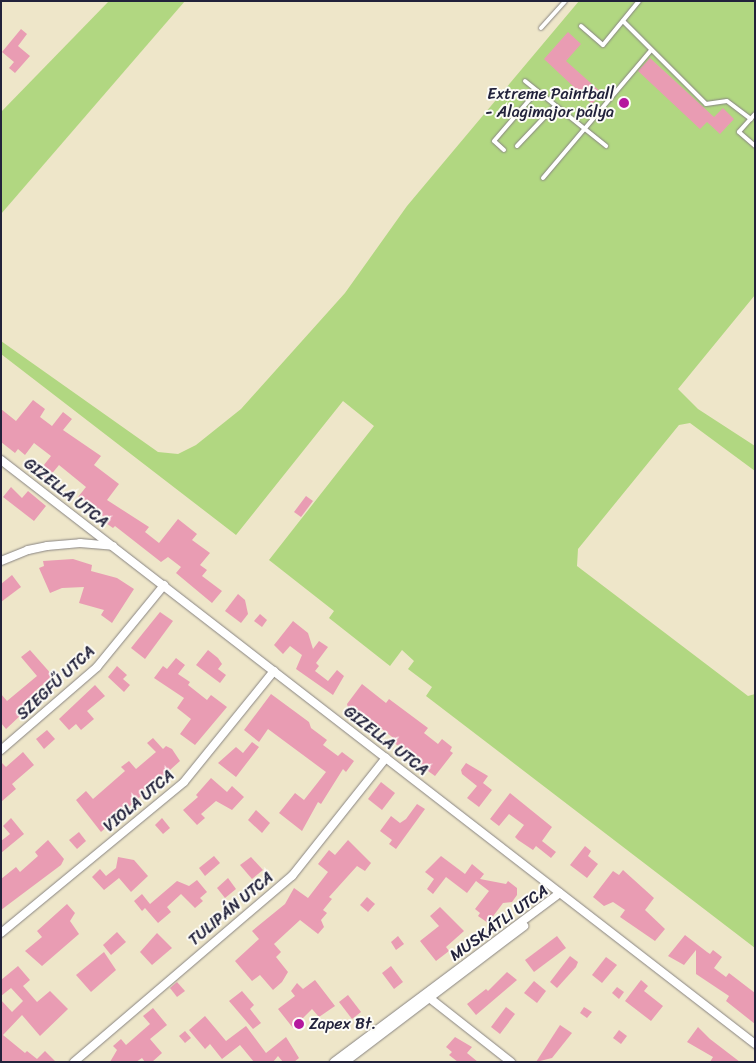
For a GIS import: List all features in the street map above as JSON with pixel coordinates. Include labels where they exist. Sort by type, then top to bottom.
[{"type":"street","name":"GIZELLA UTCA","points":[[1,460],[755,1044]]},
{"type":"street","points":[[1,561],[28,550],[47,546],[80,543],[113,546]]},
{"type":"street","name":"SZEGFŰ UTCA","points":[[1,750],[97,667],[164,586]]},
{"type":"street","name":"VIOLA UTCA","points":[[1,932],[184,782],[274,671]]},
{"type":"street","name":"TULIPÁN UTCA","points":[[74,1062],[292,876],[386,758]]},
{"type":"street","name":"MUSKÁTLI UTCA","points":[[345,1062],[560,893]]},
{"type":"street","points":[[428,997],[511,1062]]},
{"type":"street","name":"MUSKÁTLI UTCA","points":[[334,1062],[428,997]]},
{"type":"lane","points":[[542,28],[565,1]]},
{"type":"lane","points":[[582,26],[603,45],[640,1]]},
{"type":"lane","points":[[623,21],[706,104],[727,101],[751,118]]},
{"type":"lane","points":[[543,178],[585,131],[625,76],[651,50]]},
{"type":"lane","points":[[525,81],[606,146]]},
{"type":"lane","points":[[504,150],[494,141],[537,91]]},
{"type":"lane","points":[[517,146],[555,106]]},
{"type":"lane","points":[[755,114],[739,132],[755,146]]},
{"type":"green space","points":[[109,1],[185,1],[1,214],[1,112]]},
{"type":"green space","points":[[579,1],[755,1],[755,295],[678,389],[698,409],[755,446],[755,471],[690,423],[679,425],[578,549],[577,566],[748,696],[755,694],[755,948],[426,696],[432,687],[408,669],[414,661],[402,650],[390,666],[329,618],[334,611],[269,560],[374,426],[343,401],[236,535],[1,354],[1,341],[158,452],[178,454],[196,445],[241,409],[345,293],[407,206]]},
{"type":"building","points":[[21,29],[27,34],[18,46],[30,56],[15,73],[9,68],[14,62],[2,52]]},
{"type":"building","points":[[568,32],[581,44],[566,61],[602,93],[592,104],[544,59]]},
{"type":"building","points":[[650,58],[714,117],[723,108],[734,119],[720,134],[707,122],[700,129],[638,71]]},
{"type":"building","points":[[33,400],[45,409],[40,417],[52,426],[63,412],[72,419],[63,430],[101,456],[94,465],[119,484],[107,500],[149,527],[145,532],[159,543],[178,519],[197,534],[192,540],[210,553],[200,565],[207,570],[202,576],[222,591],[212,603],[176,573],[181,567],[168,557],[161,562],[115,526],[113,528],[100,519],[103,516],[78,497],[86,487],[59,465],[45,482],[36,475],[51,456],[34,443],[25,455],[18,449],[15,453],[1,442],[1,409],[16,421]]},
{"type":"building","points":[[11,487],[22,498],[28,491],[46,506],[34,521],[3,497]]},
{"type":"building","points":[[306,496],[313,501],[301,517],[294,512]]},
{"type":"building","points":[[73,559],[92,565],[91,571],[117,578],[134,589],[112,623],[101,615],[104,610],[79,603],[84,587],[62,588],[50,593],[39,568],[44,566],[43,561]]},
{"type":"building","points":[[12,575],[21,587],[1,602],[1,584]]},
{"type":"building","points":[[238,594],[245,600],[248,614],[241,623],[225,611]]},
{"type":"building","points":[[160,612],[173,621],[145,659],[131,648]]},
{"type":"building","points":[[260,614],[267,620],[262,627],[254,621]]},
{"type":"building","points":[[293,621],[308,633],[313,649],[319,641],[328,647],[316,663],[319,666],[315,671],[328,681],[337,670],[344,676],[333,695],[296,669],[302,655],[290,646],[283,654],[274,645]]},
{"type":"building","points":[[30,650],[53,676],[34,692],[37,700],[6,729],[1,723],[1,694],[7,701],[37,676],[21,657]]},
{"type":"building","points":[[208,650],[218,658],[222,664],[218,669],[226,675],[220,683],[196,665]]},
{"type":"building","points":[[176,658],[185,665],[178,674],[190,682],[188,685],[207,700],[211,695],[227,707],[195,745],[180,734],[191,719],[177,708],[184,698],[154,678],[163,666],[167,669]]},
{"type":"building","points":[[117,666],[127,675],[123,679],[130,685],[124,692],[108,677]]},
{"type":"building","points":[[362,684],[386,703],[389,699],[428,728],[424,733],[438,744],[442,739],[452,747],[450,751],[453,753],[435,776],[421,766],[420,760],[394,743],[396,740],[382,729],[379,732],[348,708],[347,704]]},
{"type":"building","points":[[95,685],[105,696],[87,711],[94,719],[81,730],[76,724],[69,730],[59,719]]},
{"type":"building","points":[[271,694],[309,722],[311,728],[327,740],[323,745],[338,756],[342,752],[354,761],[346,772],[343,769],[321,804],[318,802],[302,831],[279,813],[295,793],[304,800],[326,772],[268,729],[259,742],[244,730]]},
{"type":"building","points":[[47,730],[55,739],[44,749],[36,739]]},
{"type":"building","points":[[153,738],[163,749],[166,746],[172,749],[180,761],[101,832],[76,800],[86,791],[93,799],[125,771],[121,767],[129,761],[136,769],[156,752],[147,743]]},
{"type":"building","points":[[252,742],[259,747],[236,777],[218,763],[236,747],[243,753]]},
{"type":"building","points":[[23,752],[34,765],[12,784],[16,789],[1,802],[1,762],[6,767]]},
{"type":"building","points":[[466,763],[488,776],[483,783],[492,790],[479,807],[467,798],[477,786],[462,774],[461,770]]},
{"type":"building","points":[[211,778],[227,792],[232,786],[244,797],[232,810],[216,801],[201,814],[205,818],[197,825],[183,810],[198,797],[196,795]]},
{"type":"building","points":[[381,782],[395,793],[382,810],[368,799]]},
{"type":"building","points":[[510,793],[552,827],[542,841],[556,852],[551,858],[536,846],[533,850],[515,837],[524,825],[509,814],[499,826],[490,819]]},
{"type":"building","points":[[417,804],[425,809],[396,849],[389,844],[392,840],[380,831],[391,816],[400,823],[406,819]]},
{"type":"building","points":[[256,810],[270,823],[262,833],[248,820]]},
{"type":"building","points":[[11,818],[24,834],[1,853],[1,841],[10,834],[3,826]]},
{"type":"building","points":[[162,818],[170,828],[163,834],[155,825]]},
{"type":"building","points":[[79,832],[86,841],[77,849],[69,840]]},
{"type":"building","points":[[48,840],[64,859],[61,865],[1,910],[1,879],[16,867],[20,872],[38,856],[35,852]]},
{"type":"building","points":[[348,840],[371,863],[365,871],[357,866],[329,897],[332,899],[323,910],[327,913],[321,920],[324,927],[318,934],[300,920],[274,944],[281,952],[276,957],[288,972],[282,982],[273,990],[260,975],[252,981],[235,961],[259,939],[252,931],[285,904],[294,888],[308,898],[328,872],[318,864],[329,850],[335,855]]},
{"type":"building","points":[[585,846],[591,851],[588,856],[598,864],[587,878],[570,865]]},
{"type":"building","points":[[214,856],[220,863],[205,876],[199,868]]},
{"type":"building","points":[[441,856],[465,874],[472,864],[484,874],[480,879],[506,884],[508,881],[517,888],[517,895],[512,902],[503,903],[488,923],[478,916],[480,913],[475,909],[489,891],[476,881],[467,893],[446,877],[433,894],[427,889],[434,879],[425,872]]},
{"type":"building","points":[[118,857],[134,860],[148,876],[131,892],[119,878],[104,890],[92,877],[100,869],[106,876],[116,868]]},
{"type":"building","points":[[251,857],[263,870],[252,879],[240,865]]},
{"type":"building","points":[[623,870],[654,898],[645,910],[665,929],[655,941],[620,917],[625,910],[613,902],[604,906],[593,897],[613,871],[619,875]]},
{"type":"building","points":[[228,878],[236,889],[225,898],[217,888]]},
{"type":"building","points":[[197,880],[207,892],[200,898],[203,901],[195,908],[181,894],[167,907],[171,912],[158,923],[145,908],[142,911],[134,901],[142,894],[150,904],[177,881],[189,886]]},
{"type":"building","points":[[367,897],[375,904],[368,912],[360,905]]},
{"type":"building","points":[[67,904],[75,913],[70,921],[79,934],[42,966],[25,951],[42,937],[37,931]]},
{"type":"building","points":[[440,907],[464,931],[446,947],[449,951],[436,961],[420,941],[439,926],[430,916]]},
{"type":"building","points":[[117,932],[126,942],[111,955],[103,945]]},
{"type":"building","points":[[157,933],[172,948],[152,965],[140,952]]},
{"type":"building","points":[[685,935],[710,954],[713,950],[722,957],[714,968],[726,977],[729,973],[755,993],[755,1024],[726,1001],[729,996],[696,974],[696,950],[684,965],[668,956]]},
{"type":"building","points":[[398,936],[404,944],[396,950],[391,942]]},
{"type":"building","points":[[557,936],[566,948],[534,972],[525,960]]},
{"type":"building","points":[[104,952],[116,970],[91,992],[76,975]]},
{"type":"building","points":[[570,956],[578,962],[576,967],[557,988],[550,982]]},
{"type":"building","points":[[606,957],[617,965],[602,983],[592,975]]},
{"type":"building","points":[[18,966],[30,980],[23,986],[37,1002],[50,991],[68,1009],[40,1036],[22,1015],[3,1035],[25,1053],[27,1051],[37,1059],[45,1051],[56,1062],[1,1062],[1,1000],[12,1012],[23,1001],[11,988],[1,996],[1,980]]},
{"type":"building","points":[[391,966],[403,982],[394,989],[382,973]]},
{"type":"building","points":[[507,972],[517,980],[476,1015],[467,1004],[486,989],[488,991]]},
{"type":"building","points":[[315,980],[335,1006],[319,1017],[312,1009],[293,1028],[278,1009],[295,996],[291,991],[297,983],[303,989]]},
{"type":"building","points":[[641,980],[648,986],[644,991],[663,1006],[651,1021],[625,1001]]},
{"type":"building","points":[[534,981],[546,991],[537,1003],[524,993]]},
{"type":"building","points":[[177,982],[185,991],[177,997],[170,988]]},
{"type":"building","points":[[617,987],[624,992],[619,999],[612,993]]},
{"type":"building","points":[[242,991],[254,1005],[250,1009],[261,1023],[253,1029],[229,1001]]},
{"type":"building","points":[[348,995],[361,1012],[352,1019],[339,1002]]},
{"type":"building","points":[[506,1007],[515,1014],[500,1034],[491,1027]]},
{"type":"building","points":[[584,1007],[592,1012],[587,1018],[580,1013]]},
{"type":"building","points":[[153,1008],[167,1025],[150,1039],[162,1053],[152,1062],[145,1062],[142,1058],[136,1062],[110,1062],[117,1050],[113,1046],[121,1039],[126,1045],[150,1024],[143,1016]]},
{"type":"building","points":[[205,1016],[226,1041],[246,1026],[266,1053],[286,1037],[299,1058],[294,1062],[283,1062],[278,1056],[273,1062],[254,1062],[240,1045],[222,1059],[210,1044],[205,1049],[189,1030]]},
{"type":"building","points":[[560,1025],[572,1033],[552,1058],[536,1062]]},
{"type":"building","points":[[698,1027],[710,1039],[740,1062],[710,1062],[713,1057],[687,1042]]},
{"type":"building","points":[[619,1030],[627,1036],[621,1044],[613,1038]]},
{"type":"building","points":[[185,1031],[191,1038],[185,1043],[179,1036]]},
{"type":"building","points":[[455,1037],[472,1047],[467,1053],[478,1062],[458,1062],[449,1055],[452,1052],[446,1047]]},
{"type":"place","name":"Extreme Paintball - Alagimajor pálya","points":[[624,103]]},
{"type":"place","name":"Zapex Bt.","points":[[299,1024]]}]
